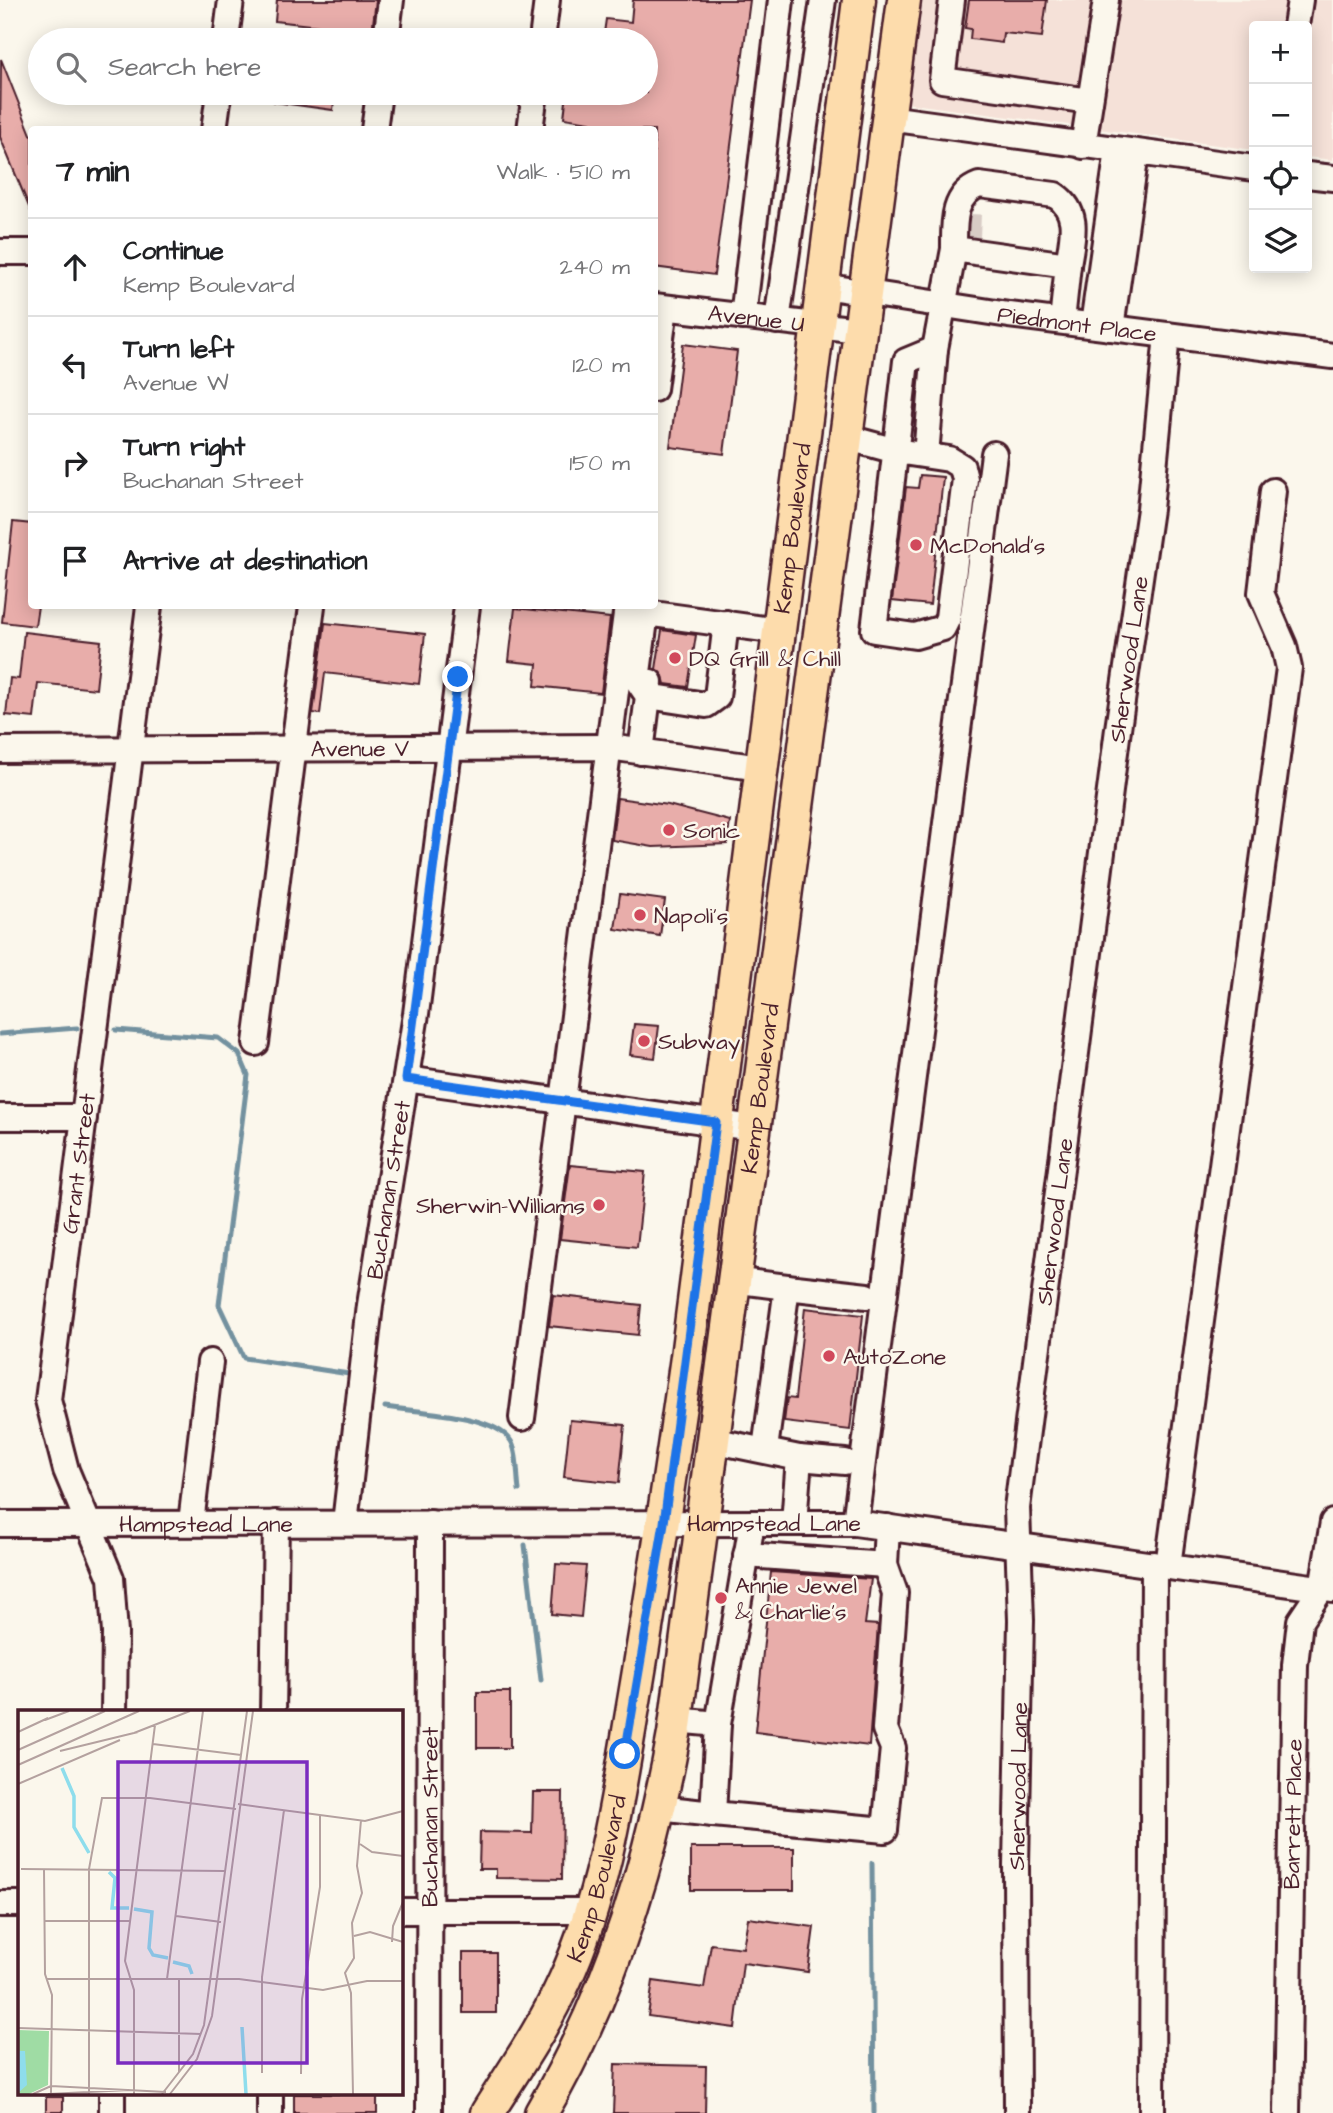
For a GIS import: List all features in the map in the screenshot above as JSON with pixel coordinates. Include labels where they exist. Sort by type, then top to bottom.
[{"type":"main road","name":"Kemp Boulevard","points":[[487,2113],[526,2052],[565,1980],[608,1848],[664,1523],[859,0]]},
{"type":"main road","name":"Kemp Boulevard","points":[[541,2113],[580,2041],[629,1919],[659,1808],[676,1720],[699,1523],[904,0]]},
{"type":"main road","points":[[761,768],[800,775]]},
{"type":"main road","points":[[589,1911],[629,1919]]},
{"type":"street","points":[[228,28],[231,0]]},
{"type":"street","points":[[388,28],[391,0]]},
{"type":"street","points":[[544,28],[547,0]]},
{"type":"street","points":[[743,317],[780,0]]},
{"type":"street","points":[[777,321],[823,0]]},
{"type":"street","points":[[952,0],[942,80],[1090,101]]},
{"type":"street","points":[[1083,146],[1105,0]]},
{"type":"street","points":[[1297,21],[1300,0]]},
{"type":"street","points":[[215,126],[217,105]]},
{"type":"street","points":[[375,126],[377,105]]},
{"type":"street","points":[[531,126],[533,105]]},
{"type":"street","points":[[888,118],[1249,167]]},
{"type":"street","points":[[1102,326],[1127,152]]},
{"type":"street","points":[[1312,175],[1333,175]]},
{"type":"street","points":[[964,238],[959,202],[967,190],[979,185],[1055,195],[1064,201],[1074,226],[1062,321]]},
{"type":"street","points":[[926,455],[935,349],[964,238],[967,190]]},
{"type":"street","points":[[964,238],[1068,265]]},
{"type":"street","points":[[0,252],[28,252]]},
{"type":"street","name":"Piedmont Place","points":[[823,286],[945,305],[1333,356]]},
{"type":"street","points":[[658,334],[660,307]]},
{"type":"street","name":"Avenue U","points":[[660,307],[859,330]]},
{"type":"street","name":"Sherwood Lane","points":[[1017,2113],[1017,1508],[1118,729],[1150,509],[1167,335]]},
{"type":"street","points":[[845,437],[896,451],[949,459],[962,467],[965,479],[959,534],[948,618],[943,628],[915,636],[874,630],[896,451],[906,361],[935,349]]},
{"type":"street","points":[[855,1523],[995,454]]},
{"type":"street","points":[[1152,2113],[1161,1565],[1289,668],[1284,646],[1261,593],[1273,491]]},
{"type":"street","name":"Grant Street","points":[[114,1710],[115,1633],[111,1578],[66,1471],[48,1399],[149,609]]},
{"type":"street","points":[[256,1044],[312,609]]},
{"type":"street","name":"Buchanan Street","points":[[345,1523],[370,1305],[406,1079],[467,609]]},
{"type":"street","points":[[522,1418],[627,609]]},
{"type":"street","points":[[641,752],[648,696],[637,680],[646,613],[779,631]]},
{"type":"street","points":[[648,696],[706,705],[716,697],[726,623]]},
{"type":"street","name":"Avenue V","points":[[0,750],[608,747],[761,768]]},
{"type":"street","points":[[406,1079],[753,1128]]},
{"type":"street","points":[[0,1117],[84,1117]]},
{"type":"street","points":[[732,1280],[867,1296]]},
{"type":"street","points":[[765,1449],[787,1287]]},
{"type":"street","points":[[191,1523],[210,1362]]},
{"type":"street","points":[[712,1440],[765,1449],[776,1455],[845,1462]]},
{"type":"street","points":[[794,1523],[799,1458]]},
{"type":"street","name":"Barrett Place","points":[[1287,2113],[1295,1665],[1300,1621],[1327,1589],[1333,1522]]},
{"type":"street","points":[[273,1710],[276,1523]]},
{"type":"street","name":"Buchanan Street","points":[[429,2113],[430,1523]]},
{"type":"street","points":[[713,1814],[718,1724],[752,1523]]},
{"type":"street","name":"Hampstead Lane","points":[[0,1524],[855,1523],[1327,1589]]},
{"type":"street","points":[[659,1808],[885,1829],[893,1748],[885,1729],[895,1593],[885,1565],[887,1527]]},
{"type":"street","points":[[746,1555],[885,1565]]},
{"type":"street","points":[[676,1720],[718,1724]]},
{"type":"street","points":[[0,1904],[18,1904]]},
{"type":"street","points":[[402,1911],[589,1911]]},
{"type":"shaded area","points":[[914,0],[1333,0],[1333,160],[1312,158],[1312,21],[1249,21],[1249,149],[898,102]]},
{"type":"building","points":[[277,0],[376,0],[372,28],[337,28],[275,21]]},
{"type":"building","points":[[633,0],[750,0],[714,275],[658,268],[658,126],[590,126],[590,122],[564,118],[566,105],[658,105],[658,28],[605,28],[606,19],[631,22]]},
{"type":"building","points":[[969,0],[1047,0],[1042,37],[1003,33],[1002,43],[970,39],[971,29],[965,28]]},
{"type":"building","points":[[1,59],[28,127],[28,204],[0,137]]},
{"type":"building","points":[[296,105],[334,105],[333,110]]},
{"type":"building","points":[[683,344],[737,351],[724,454],[670,447]]},
{"type":"building","name":"McDonald's","points":[[920,475],[943,477],[930,605],[892,601],[906,487],[918,488]]},
{"type":"building","points":[[13,522],[28,524],[28,609],[38,609],[35,626],[2,622]]},
{"type":"building","points":[[515,609],[610,618],[601,693],[535,686],[537,664],[509,661]]},
{"type":"building","points":[[325,623],[425,634],[419,684],[325,673],[320,714],[313,713]]},
{"type":"building","name":"DQ Grill & Chill","points":[[662,630],[696,635],[688,687],[665,684],[663,676],[656,669]]},
{"type":"building","points":[[24,632],[101,641],[96,689],[38,683],[34,718],[6,715],[10,678],[19,679]]},
{"type":"building","name":"Sonic","points":[[617,798],[668,805],[730,821],[727,844],[653,847],[612,840]]},
{"type":"building","name":"Napoli's","points":[[620,894],[665,900],[660,936],[615,929]]},
{"type":"building","name":"Subway","points":[[634,1024],[659,1026],[655,1058],[630,1055]]},
{"type":"building","name":"Sherwin-Williams","points":[[570,1165],[645,1172],[637,1247],[560,1239]]},
{"type":"building","points":[[553,1295],[641,1305],[638,1335],[549,1326]]},
{"type":"building","name":"AutoZone","points":[[805,1308],[863,1315],[850,1430],[784,1422],[787,1398],[795,1399]]},
{"type":"building","points":[[570,1420],[625,1425],[619,1483],[564,1477]]},
{"type":"building","points":[[556,1564],[586,1566],[581,1617],[552,1614]]},
{"type":"building","points":[[771,1572],[871,1579],[865,1624],[878,1625],[869,1746],[755,1732]]},
{"type":"building","points":[[477,1692],[510,1692],[510,1748],[477,1748]]},
{"type":"building","points":[[533,1792],[563,1792],[562,1879],[496,1878],[496,1869],[479,1869],[480,1832],[532,1833]]},
{"type":"building","points":[[691,1848],[794,1848],[794,1890],[691,1890]]},
{"type":"building","points":[[748,1918],[814,1927],[808,1972],[743,1963],[735,2028],[648,2016],[653,1981],[704,1988],[711,1944],[743,1948]]},
{"type":"building","points":[[463,1953],[496,1953],[496,2013],[463,2013]]},
{"type":"building","points":[[615,2064],[706,2066],[705,2113],[613,2113]]},
{"type":"building","points":[[294,2096],[377,2096],[377,2113],[294,2113]]},
{"type":"building","points":[[46,2097],[63,2097],[63,2112],[46,2112]]},
{"type":"waterway","points":[[0,1034],[77,1028]]},
{"type":"waterway","points":[[116,1030],[218,1038],[239,1054],[248,1075],[219,1305],[244,1358],[349,1374]]},
{"type":"waterway","points":[[385,1407],[472,1420],[502,1432],[513,1446],[519,1490]]},
{"type":"waterway","points":[[525,1545],[541,1680]]},
{"type":"waterway","points":[[872,1863],[874,2113]]},
{"type":"tunnel","points":[[968,237],[969,214]]},
{"type":"place","name":"McDonald's","points":[[916,545]]},
{"type":"place","name":"DQ Grill & Chill","points":[[675,658]]},
{"type":"place","name":"Sonic","points":[[669,830]]},
{"type":"place","name":"Napoli's","points":[[640,915]]},
{"type":"place","name":"Subway","points":[[644,1041]]},
{"type":"place","name":"Sherwin-Williams","points":[[599,1205]]},
{"type":"place","name":"AutoZone","points":[[829,1356]]},
{"type":"place","name":"Annie Jewel & Charlie's","points":[[721,1598]]},
{"type":"route","points":[[458,677],[406,1079],[716,1122],[664,1523],[625,1754]]}]
